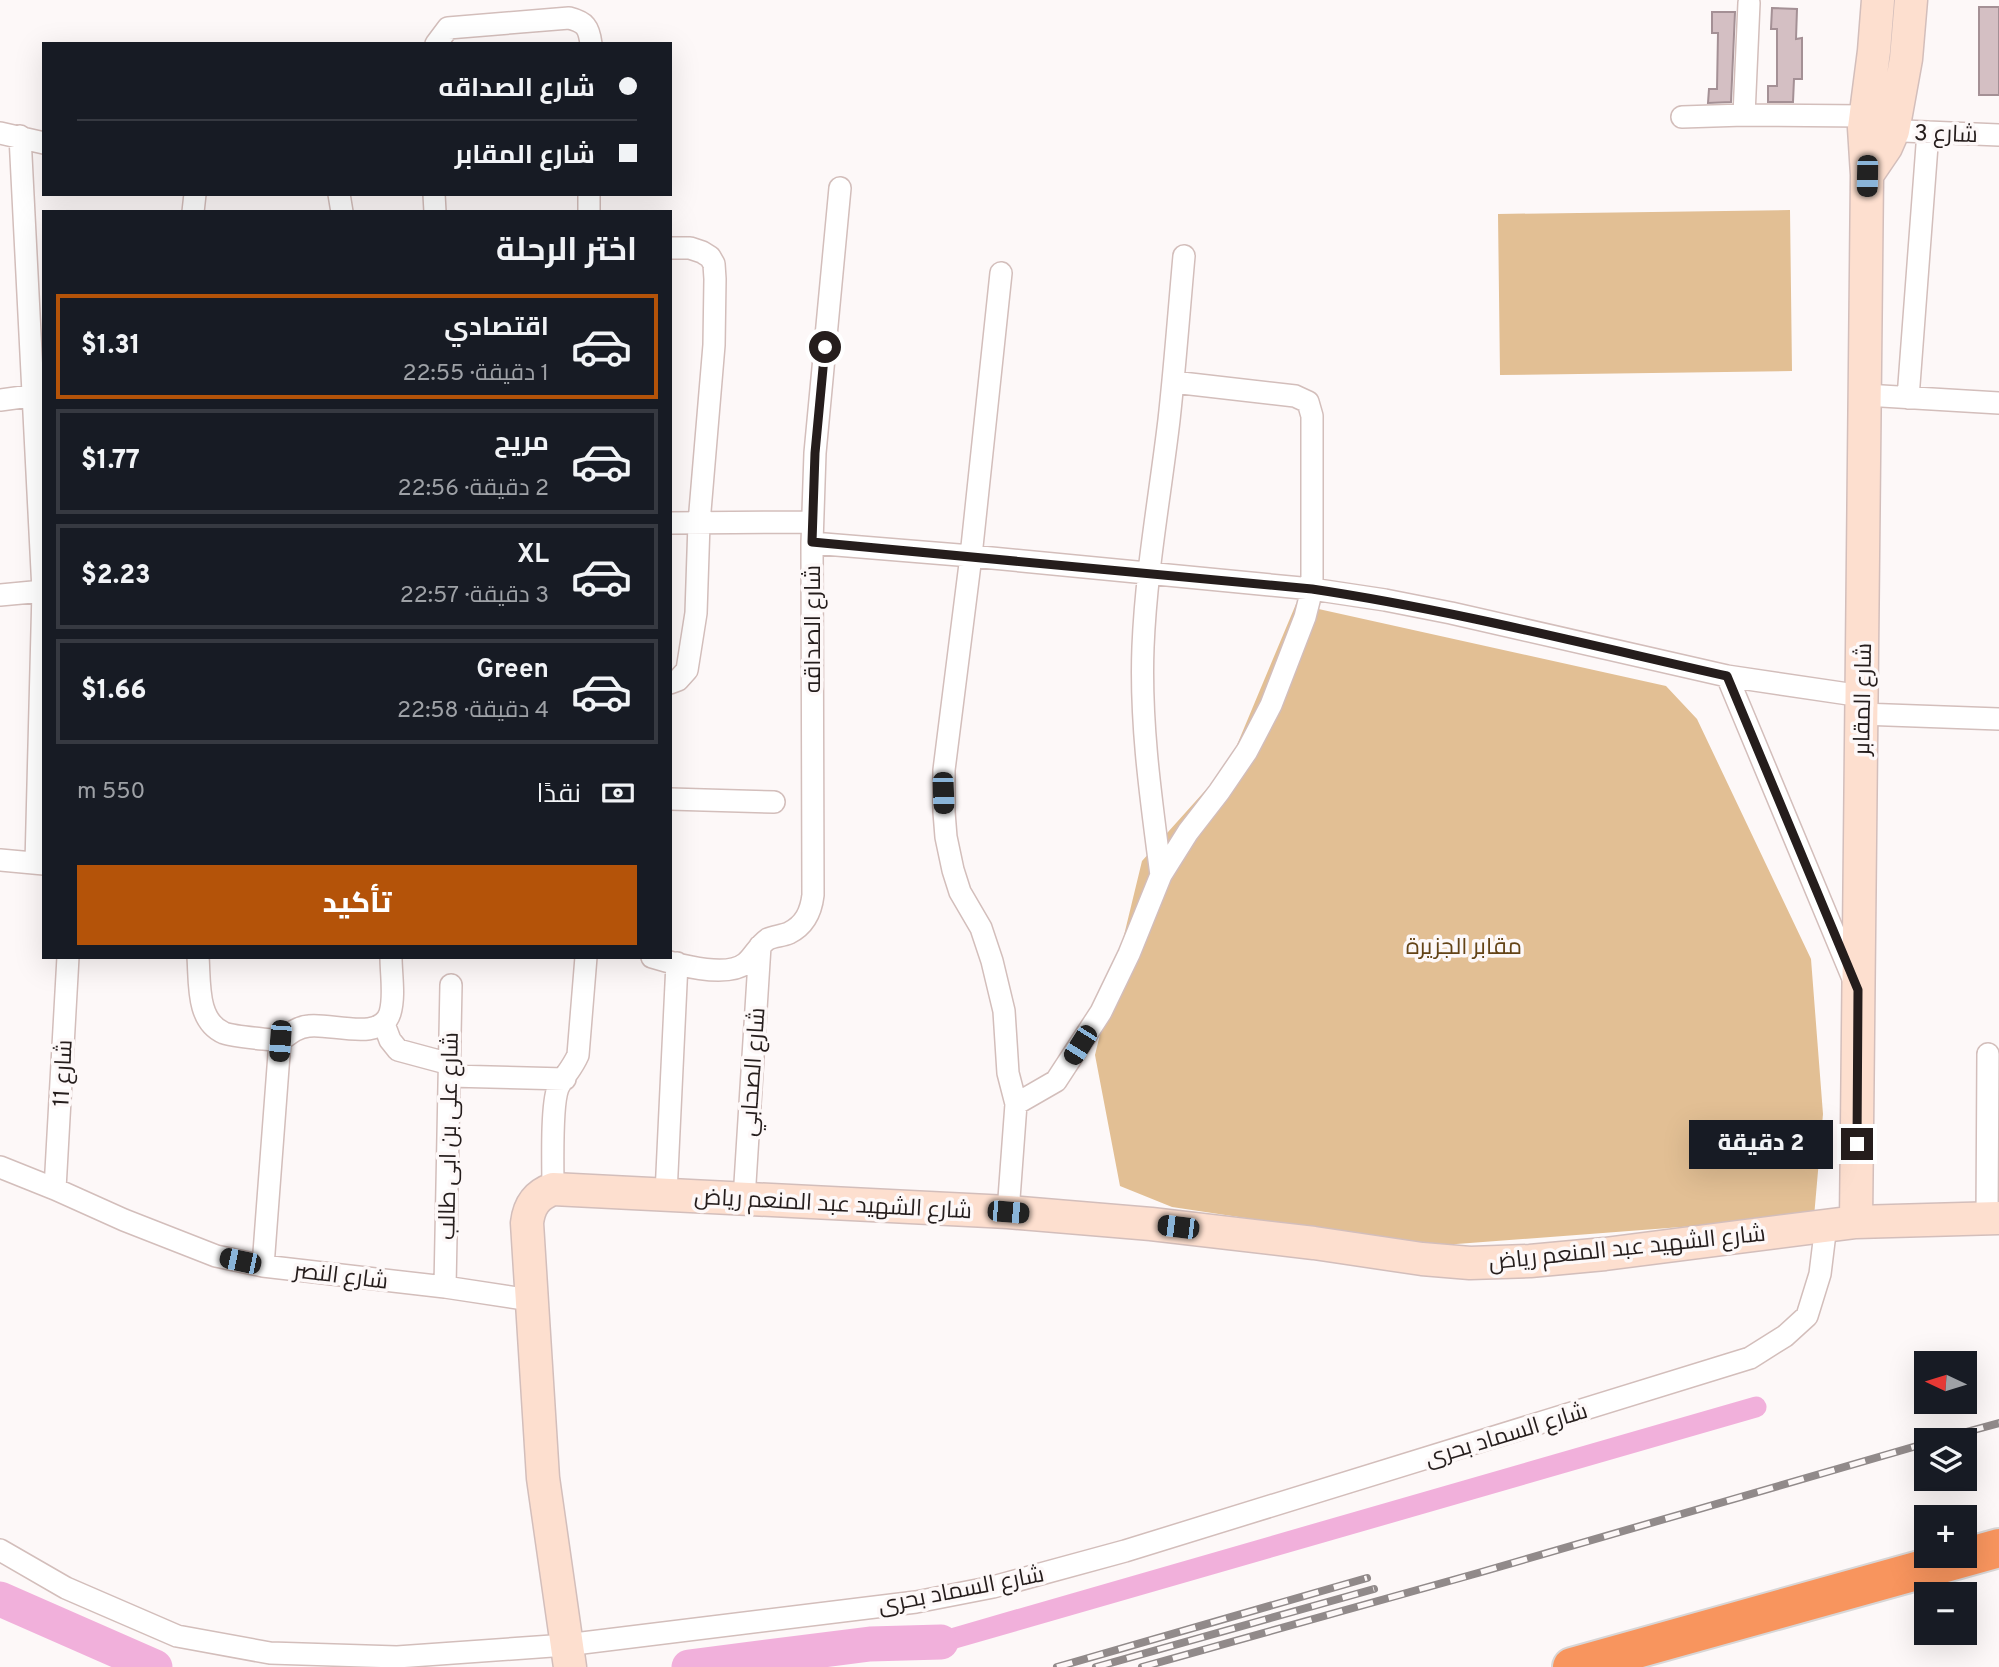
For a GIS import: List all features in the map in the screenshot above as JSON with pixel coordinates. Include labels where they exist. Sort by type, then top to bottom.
[{"type":"highway","points":[[1572,1667],[1999,1548]]},
{"type":"highway","points":[[1666,1667],[1999,1572]]},
{"type":"street","name":"شارع المقابر","points":[[1841,1223],[1858,990],[1867,176],[1874,125],[1874,51],[1878,0]]},
{"type":"street","name":"شارع المقابر","points":[[1874,125],[1906,59],[1911,0]]},
{"type":"street","points":[[1744,115],[1749,3]]},
{"type":"street","points":[[442,36],[569,18],[580,21],[589,29],[591,42]]},
{"type":"street","name":"شارع 3","points":[[1682,117],[1744,115],[1928,132],[1999,135]]},
{"type":"street","points":[[1908,398],[1928,132]]},
{"type":"street","points":[[42,142],[10,134],[39,395],[42,545]]},
{"type":"street","name":"شارع الصداقه","points":[[760,946],[770,938],[787,934],[801,925],[811,911],[813,895],[812,532],[815,453],[840,188]]},
{"type":"street","points":[[672,248],[691,248],[702,252],[710,257],[714,264],[714,345],[699,523],[696,613],[687,670],[672,682]]},
{"type":"street","points":[[1161,875],[1142,706],[1143,647],[1148,573],[1173,382],[1184,256]]},
{"type":"street","points":[[1001,273],[971,556],[944,770],[944,812],[946,837],[957,883],[981,928],[1004,1011],[1008,1073],[1016,1104],[1008,1212]]},
{"type":"street","points":[[1016,1104],[1056,1081],[1101,1012],[1129,954],[1161,875],[1188,832],[1247,751],[1270,705],[1288,665],[1312,589],[1312,416],[1308,402],[1295,396],[1173,382]]},
{"type":"street","points":[[0,400],[39,395]]},
{"type":"street","points":[[1865,395],[1999,403]]},
{"type":"street","points":[[672,523],[812,532],[971,556],[1312,589],[1451,613],[1861,705],[1999,719]]},
{"type":"street","points":[[0,595],[42,591]]},
{"type":"street","points":[[1727,676],[1858,990]]},
{"type":"street","points":[[0,860],[40,864],[42,682]]},
{"type":"street","points":[[672,799],[774,802]]},
{"type":"street","points":[[660,959],[716,970],[730,970],[746,963],[760,946]]},
{"type":"street","name":"شارع الصحابي","points":[[744,1199],[760,946]]},
{"type":"street","name":"شارع 11","points":[[55,1189],[68,959]]},
{"type":"street","points":[[198,959],[201,1001],[208,1021],[224,1032],[280,1041],[298,1028],[310,1026],[370,1029],[384,1024],[391,1007],[391,959]]},
{"type":"street","points":[[568,1656],[543,1478],[527,1223],[529,1210],[538,1196],[553,1189],[558,1089],[573,1068],[578,1055],[586,959]]},
{"type":"street","points":[[666,1194],[677,963]]},
{"type":"street","name":"شارع على بن ابى طالب","points":[[445,1287],[451,985]]},
{"type":"street","points":[[384,1024],[390,1040],[398,1050],[450,1070],[565,1079]]},
{"type":"street","points":[[263,1266],[280,1041]]},
{"type":"street","points":[[1988,1054],[1993,1218]]},
{"type":"street","name":"شارع النصر","points":[[0,1167],[216,1256],[263,1266],[531,1300]]},
{"type":"street","name":"شارع الشهيد عبد المنعم رياض","points":[[553,1189],[1008,1212],[1151,1224],[1470,1263],[1605,1254],[1841,1223],[1993,1218]]},
{"type":"street","name":"شارع السماد بحرى","points":[[0,1550],[66,1588],[177,1636],[270,1653],[397,1657],[568,1656],[916,1602],[993,1587],[1125,1552],[1750,1358],[1786,1336],[1807,1316],[1820,1274],[1841,1223]]},
{"type":"green space","points":[[1790,210],[1792,371],[1500,375],[1498,214]]},
{"type":"green space","name":"مقابر الجزيرة","points":[[1296,604],[1666,686],[1697,719],[1811,959],[1823,1114],[1814,1217],[1430,1246],[1172,1207],[1120,1186],[1095,1055],[1142,861],[1229,764]]},
{"type":"building","points":[[1979,7],[1999,7],[1999,95],[1979,95]]},
{"type":"building","points":[[1772,8],[1797,9],[1796,39],[1802,38],[1802,79],[1794,79],[1793,102],[1768,102],[1768,86],[1777,86],[1777,29],[1771,29]]},
{"type":"building","points":[[1712,12],[1735,12],[1731,102],[1708,103],[1709,89],[1717,89],[1718,33],[1712,33]]},
{"type":"waterway","points":[[941,1642],[1756,1407]]},
{"type":"waterway","points":[[0,1599],[155,1667]]},
{"type":"waterway","points":[[689,1667],[870,1644],[941,1642]]},
{"type":"railway","points":[[1977,1429],[1999,1423]]},
{"type":"railway","points":[[1142,1667],[1914,1447]]},
{"type":"railway","points":[[1057,1667],[1367,1578]]},
{"type":"railway","points":[[1096,1667],[1374,1589]]},
{"type":"route","points":[[825,347],[815,453],[812,542],[1312,589],[1451,613],[1727,676],[1858,990],[1857,1144]]}]
